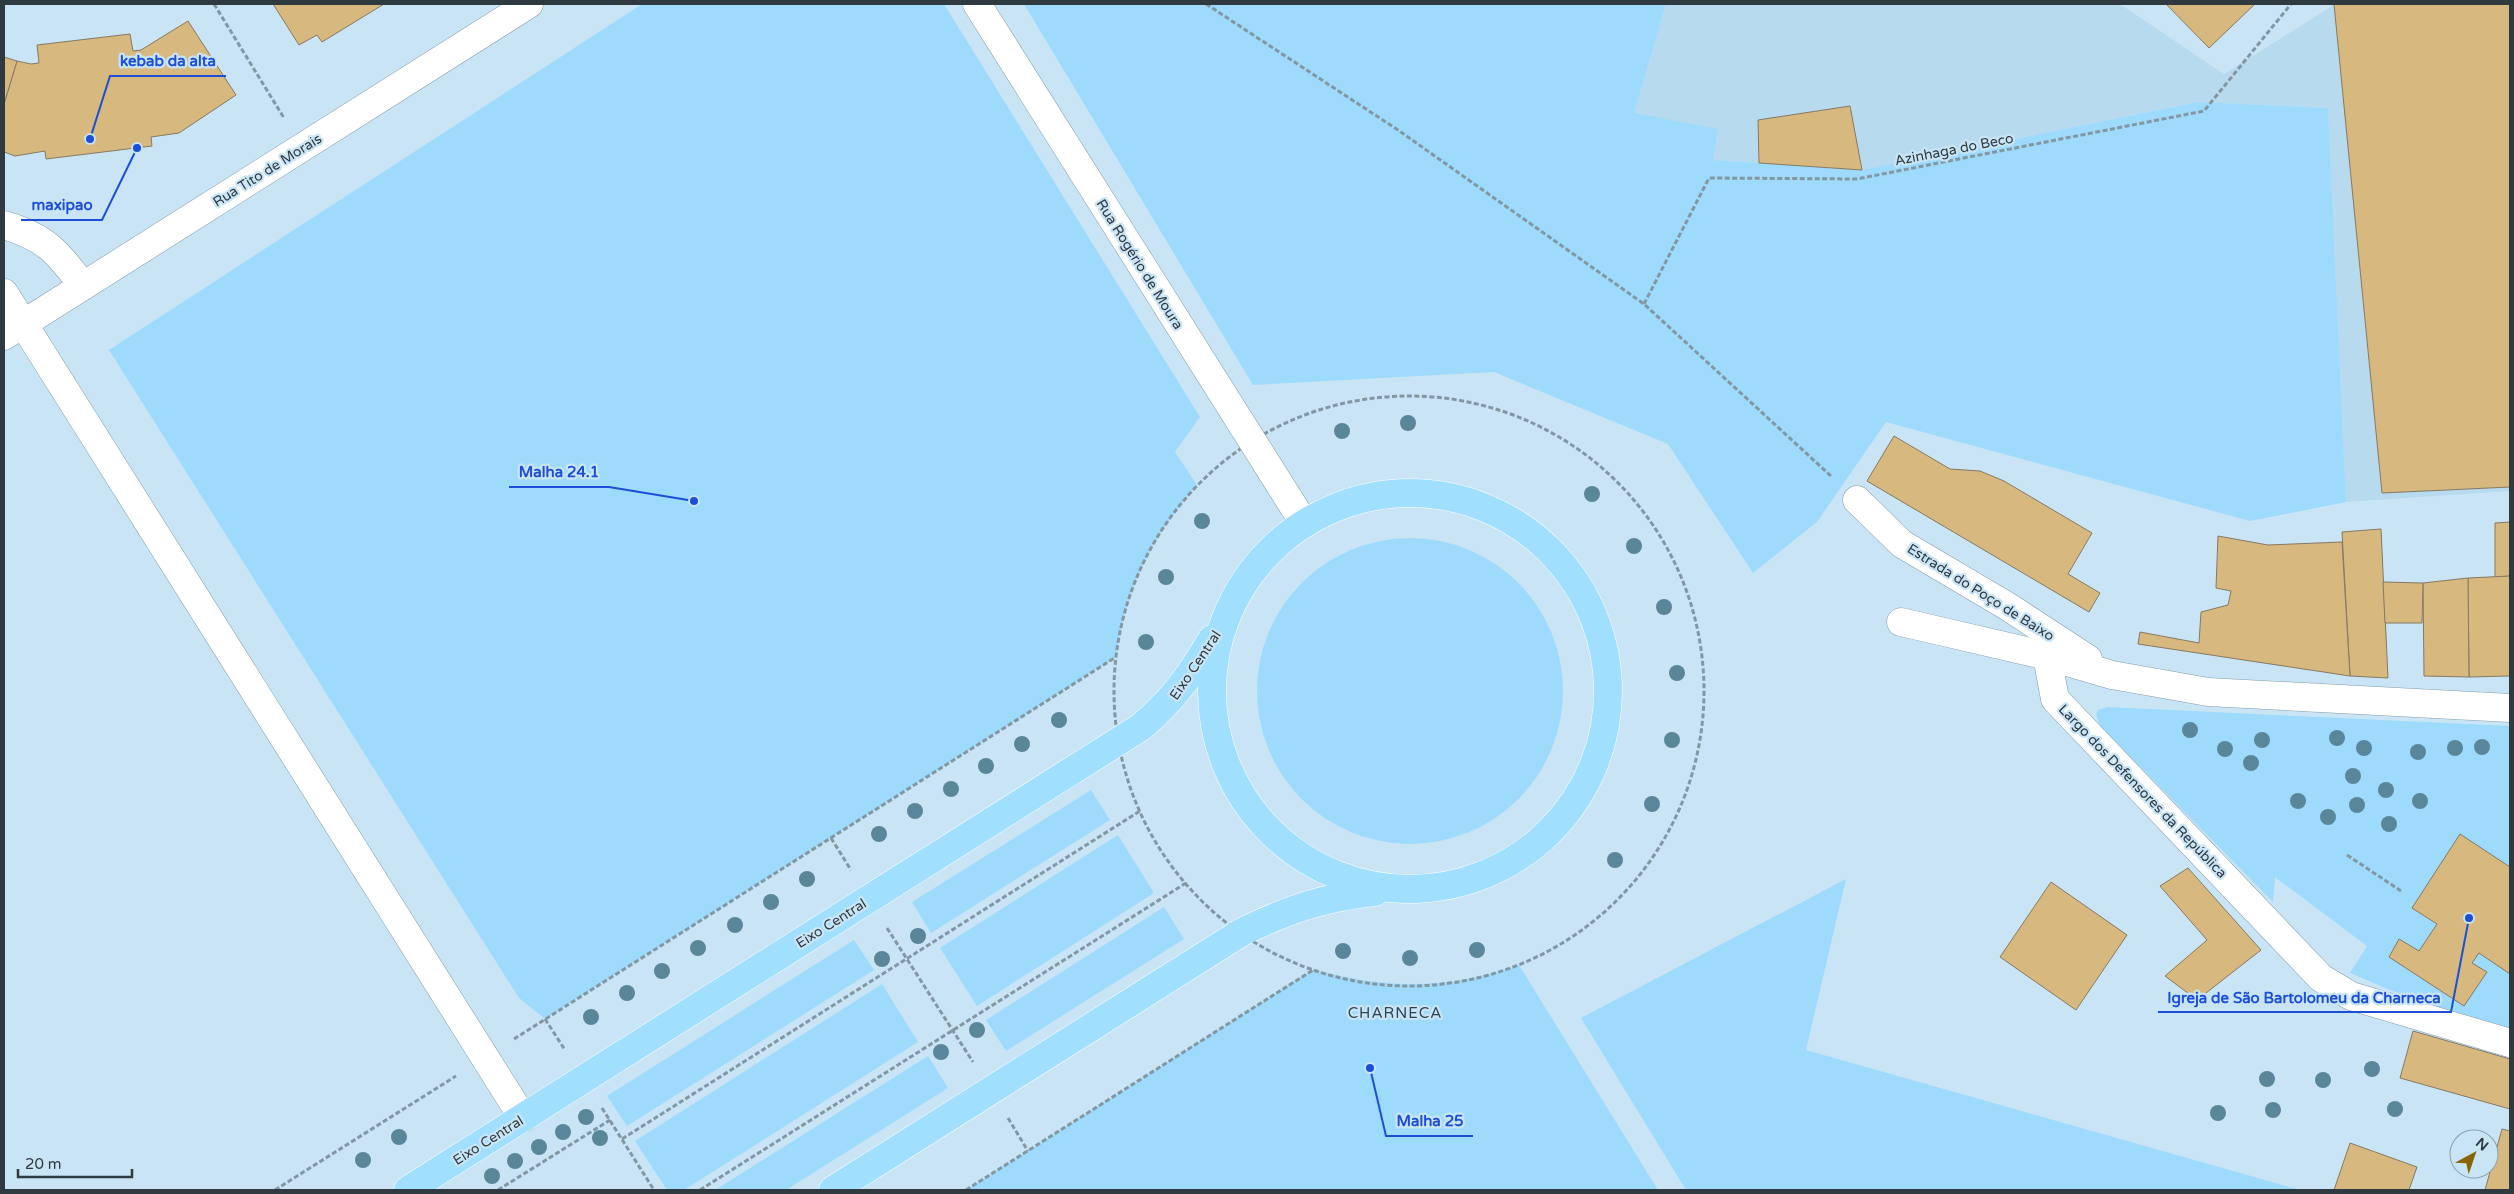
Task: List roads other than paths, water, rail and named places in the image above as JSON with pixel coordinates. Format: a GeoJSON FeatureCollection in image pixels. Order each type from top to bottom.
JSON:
{"type":"FeatureCollection","features":[{"type":"Feature","properties":{"kind":"main road"},"geometry":{"type":"LineString","coordinates":[[833,1190],[1242,932],[1276,915],[1312,902],[1352,894],[1398,889],[1436,888],[1482,877],[1507,865],[1531,849],[1571,809],[1586,785],[1597,759],[1605,732],[1608,704],[1608,675],[1604,647],[1587,603],[1568,571],[1527,531],[1503,516],[1477,504],[1450,496],[1422,493],[1393,493],[1365,497],[1338,506],[1304,523],[1267,552],[1249,573],[1222,623],[1211,679],[1212,707],[1222,753],[1236,788],[1271,833],[1309,861],[1343,878],[1370,886],[1398,889]]}},
{"type":"Feature","properties":{"kind":"main road","name":"Eixo Central"},"geometry":{"type":"LineString","coordinates":[[408,1190],[1141,727],[1165,707],[1188,679],[1222,623]]}},
{"type":"Feature","properties":{"kind":"street","name":"Rua Tito de Morais"},"geometry":{"type":"LineString","coordinates":[[13,330],[529,4]]}},
{"type":"Feature","properties":{"kind":"street","name":"Rua Rogério de Moura"},"geometry":{"type":"LineString","coordinates":[[977,4],[1304,523]]}},
{"type":"Feature","properties":{"kind":"street"},"geometry":{"type":"LineString","coordinates":[[4,224],[24,230],[47,244],[62,257],[83,286]]}},
{"type":"Feature","properties":{"kind":"street"},"geometry":{"type":"LineString","coordinates":[[4,293],[13,330],[523,1118]]}},
{"type":"Feature","properties":{"kind":"street","name":"Estrada do Poço de Baixo"},"geometry":{"type":"LineString","coordinates":[[1857,500],[1902,544],[2008,606],[2112,675]]}},
{"type":"Feature","properties":{"kind":"street"},"geometry":{"type":"LineString","coordinates":[[1901,622],[2047,656],[2112,675],[2208,692],[2510,708]]}},
{"type":"Feature","properties":{"kind":"street","name":"Largo dos Defensores da República"},"geometry":{"type":"LineString","coordinates":[[2047,656],[2055,699],[2321,978],[2351,996],[2510,1043]]}},
{"type":"Feature","properties":{"kind":"place","name":"kebab da alta"},"geometry":{"type":"Point","coordinates":[90,139]}},
{"type":"Feature","properties":{"kind":"place","name":"maxipao"},"geometry":{"type":"Point","coordinates":[137,148]}},
{"type":"Feature","properties":{"kind":"place","name":"Malha 24.1"},"geometry":{"type":"Point","coordinates":[694,501]}},
{"type":"Feature","properties":{"kind":"place","name":"Igreja de São Bartolomeu da Charneca"},"geometry":{"type":"Point","coordinates":[2469,918]}},
{"type":"Feature","properties":{"kind":"place","name":"Malha 25"},"geometry":{"type":"Point","coordinates":[1370,1068]}},
{"type":"Feature","properties":{"kind":"district","name":"CHARNECA"},"geometry":{"type":"Point","coordinates":[1395,1013]}}]}
